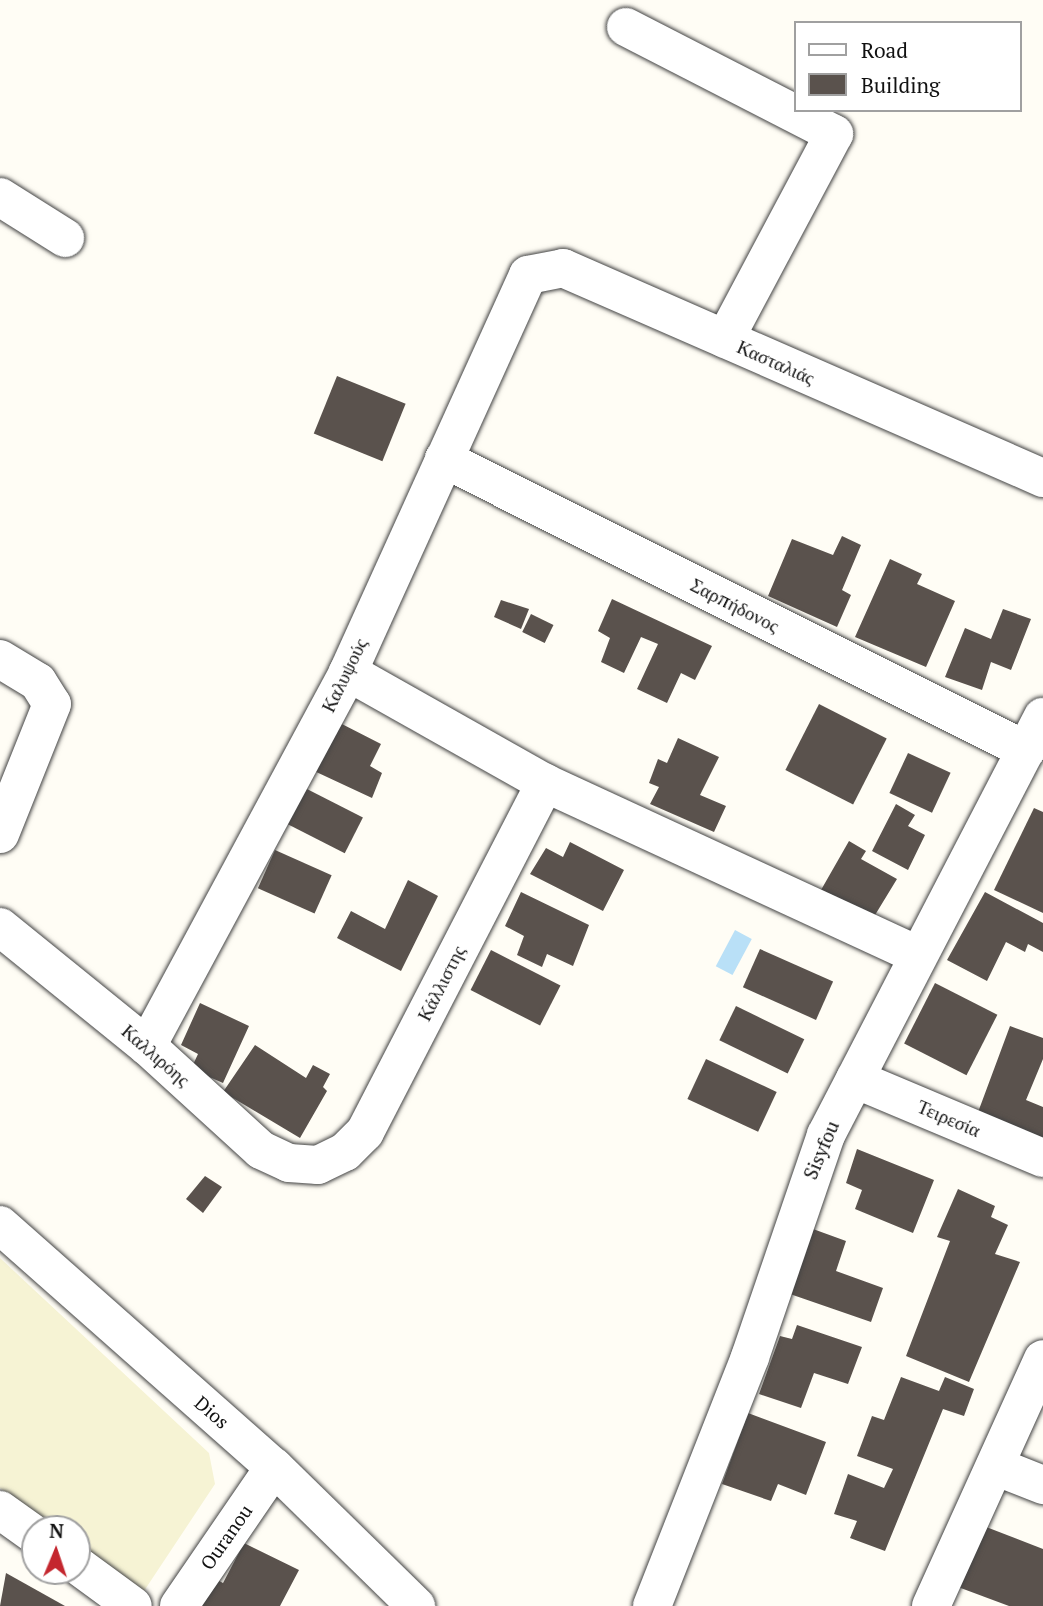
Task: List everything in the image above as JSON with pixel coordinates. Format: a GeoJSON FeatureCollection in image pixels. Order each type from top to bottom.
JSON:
{"type":"FeatureCollection","features":[{"type":"Feature","properties":{"kind":"street"},"geometry":{"type":"LineString","coordinates":[[626,26],[834,134],[725,339]]}},
{"type":"Feature","properties":{"kind":"street"},"geometry":{"type":"LineString","coordinates":[[0,197],[65,238]]}},
{"type":"Feature","properties":{"kind":"street","name":"Κασταλιάς"},"geometry":{"type":"LineString","coordinates":[[516,292],[528,275],[563,268],[1043,478]]}},
{"type":"Feature","properties":{"kind":"street","name":"Καλυψούς"},"geometry":{"type":"LineString","coordinates":[[147,1045],[348,672],[516,292]]}},
{"type":"Feature","properties":{"kind":"street","name":"Σαρπήδονος"},"geometry":{"type":"LineString","coordinates":[[444,459],[1035,734]]}},
{"type":"Feature","properties":{"kind":"street"},"geometry":{"type":"LineString","coordinates":[[0,659],[38,682],[52,704],[0,834]]}},
{"type":"Feature","properties":{"kind":"street"},"geometry":{"type":"LineString","coordinates":[[348,672],[545,783],[918,955]]}},
{"type":"Feature","properties":{"kind":"street","name":"Sisyfou"},"geometry":{"type":"LineString","coordinates":[[652,1606],[750,1357],[801,1198],[855,1079],[1035,734]]}},
{"type":"Feature","properties":{"kind":"street","name":"Κάλλιστης"},"geometry":{"type":"LineString","coordinates":[[318,1165],[345,1152],[365,1132],[545,783]]}},
{"type":"Feature","properties":{"kind":"street","name":"Καλλιρόης"},"geometry":{"type":"LineString","coordinates":[[0,927],[147,1045],[261,1150],[289,1163],[318,1165]]}},
{"type":"Feature","properties":{"kind":"street","name":"Τειρεσία"},"geometry":{"type":"LineString","coordinates":[[855,1079],[1043,1158]]}},
{"type":"Feature","properties":{"kind":"street","name":"Dios"},"geometry":{"type":"LineString","coordinates":[[0,1225],[274,1467],[416,1606]]}},
{"type":"Feature","properties":{"kind":"street"},"geometry":{"type":"LineString","coordinates":[[931,1606],[1043,1359]]}},
{"type":"Feature","properties":{"kind":"street"},"geometry":{"type":"LineString","coordinates":[[995,1466],[1043,1485]]}},
{"type":"Feature","properties":{"kind":"street","name":"Ouranou"},"geometry":{"type":"LineString","coordinates":[[179,1606],[274,1467]]}},
{"type":"Feature","properties":{"kind":"street"},"geometry":{"type":"LineString","coordinates":[[0,1510],[21,1525]]}},
{"type":"Feature","properties":{"kind":"street"},"geometry":{"type":"LineString","coordinates":[[91,1575],[133,1606]]}},
{"type":"Feature","properties":{"kind":"shaded area"},"geometry":{"type":"Polygon","coordinates":[[[0,1258],[209,1453],[215,1484],[144,1591],[91,1553],[91,1515],[38,1515],[0,1488],[0,1258]]]}},
{"type":"Feature","properties":{"kind":"water"},"geometry":{"type":"Polygon","coordinates":[[[735,930],[752,939],[733,975],[716,966],[735,930]]]}},
{"type":"Feature","properties":{"kind":"building"},"geometry":{"type":"Polygon","coordinates":[[[337,376],[406,404],[382,461],[314,433],[337,376]]]}},
{"type":"Feature","properties":{"kind":"building"},"geometry":{"type":"Polygon","coordinates":[[[842,536],[861,545],[842,590],[851,595],[837,627],[768,596],[792,539],[833,555],[842,536]]]}},
{"type":"Feature","properties":{"kind":"building"},"geometry":{"type":"Polygon","coordinates":[[[890,559],[922,574],[917,584],[955,601],[926,667],[855,637],[890,559]]]}},
{"type":"Feature","properties":{"kind":"building"},"geometry":{"type":"Polygon","coordinates":[[[612,599],[712,646],[695,680],[681,673],[667,703],[637,689],[658,644],[641,637],[624,673],[601,662],[610,638],[598,631],[612,599]]]}},
{"type":"Feature","properties":{"kind":"building"},"geometry":{"type":"Polygon","coordinates":[[[501,600],[529,609],[521,629],[494,617],[501,600]]]}},
{"type":"Feature","properties":{"kind":"building"},"geometry":{"type":"Polygon","coordinates":[[[1003,609],[1031,619],[1011,670],[991,662],[982,690],[945,677],[965,628],[991,639],[1003,609]]]}},
{"type":"Feature","properties":{"kind":"building"},"geometry":{"type":"Polygon","coordinates":[[[531,614],[553,625],[545,643],[522,632],[531,614]]]}},
{"type":"Feature","properties":{"kind":"building"},"geometry":{"type":"Polygon","coordinates":[[[819,704],[887,739],[853,804],[785,770],[819,704]]]}},
{"type":"Feature","properties":{"kind":"building"},"geometry":{"type":"Polygon","coordinates":[[[336,721],[381,744],[370,766],[382,773],[372,798],[312,770],[336,721]]]}},
{"type":"Feature","properties":{"kind":"building"},"geometry":{"type":"Polygon","coordinates":[[[678,738],[719,757],[700,795],[726,806],[714,832],[650,804],[659,787],[649,783],[658,759],[667,763],[678,738]]]}},
{"type":"Feature","properties":{"kind":"building"},"geometry":{"type":"Polygon","coordinates":[[[908,753],[951,773],[932,813],[889,793],[908,753]]]}},
{"type":"Feature","properties":{"kind":"building"},"geometry":{"type":"Polygon","coordinates":[[[305,788],[363,818],[345,853],[287,824],[305,788]]]}},
{"type":"Feature","properties":{"kind":"building"},"geometry":{"type":"Polygon","coordinates":[[[896,804],[915,815],[908,826],[925,835],[908,870],[872,851],[896,804]]]}},
{"type":"Feature","properties":{"kind":"building"},"geometry":{"type":"Polygon","coordinates":[[[1034,808],[1043,812],[1043,913],[994,890],[1034,808]]]}},
{"type":"Feature","properties":{"kind":"building"},"geometry":{"type":"Polygon","coordinates":[[[849,841],[866,851],[861,859],[897,879],[872,920],[821,890],[849,841]]]}},
{"type":"Feature","properties":{"kind":"building"},"geometry":{"type":"Polygon","coordinates":[[[570,842],[624,870],[603,911],[530,874],[546,848],[563,857],[570,842]]]}},
{"type":"Feature","properties":{"kind":"building"},"geometry":{"type":"Polygon","coordinates":[[[275,850],[332,875],[315,914],[258,888],[275,850]]]}},
{"type":"Feature","properties":{"kind":"building"},"geometry":{"type":"Polygon","coordinates":[[[408,880],[438,896],[401,971],[337,938],[351,911],[385,929],[408,880]]]}},
{"type":"Feature","properties":{"kind":"building"},"geometry":{"type":"Polygon","coordinates":[[[521,892],[589,925],[573,966],[547,954],[542,967],[517,955],[524,936],[505,926],[521,892]]]}},
{"type":"Feature","properties":{"kind":"building"},"geometry":{"type":"Polygon","coordinates":[[[985,892],[1043,923],[1043,952],[1028,944],[1025,952],[1006,942],[987,981],[947,960],[985,892]]]}},
{"type":"Feature","properties":{"kind":"building"},"geometry":{"type":"Polygon","coordinates":[[[760,949],[833,982],[816,1020],[743,987],[760,949]]]}},
{"type":"Feature","properties":{"kind":"building"},"geometry":{"type":"Polygon","coordinates":[[[491,950],[560,985],[540,1026],[471,990],[491,950]]]}},
{"type":"Feature","properties":{"kind":"building"},"geometry":{"type":"Polygon","coordinates":[[[935,983],[997,1015],[966,1075],[904,1044],[935,983]]]}},
{"type":"Feature","properties":{"kind":"building"},"geometry":{"type":"Polygon","coordinates":[[[200,1003],[249,1026],[223,1083],[191,1069],[198,1054],[181,1045],[200,1003]]]}},
{"type":"Feature","properties":{"kind":"building"},"geometry":{"type":"Polygon","coordinates":[[[736,1006],[804,1039],[788,1073],[719,1040],[736,1006]]]}},
{"type":"Feature","properties":{"kind":"building"},"geometry":{"type":"Polygon","coordinates":[[[1010,1026],[1043,1038],[1043,1059],[1026,1100],[1043,1107],[1043,1146],[974,1123],[1010,1026]]]}},
{"type":"Feature","properties":{"kind":"building"},"geometry":{"type":"Polygon","coordinates":[[[255,1045],[306,1078],[313,1065],[330,1074],[323,1087],[327,1091],[300,1138],[223,1092],[255,1045]]]}},
{"type":"Feature","properties":{"kind":"building"},"geometry":{"type":"Polygon","coordinates":[[[706,1059],[777,1092],[758,1132],[687,1099],[706,1059]]]}},
{"type":"Feature","properties":{"kind":"building"},"geometry":{"type":"Polygon","coordinates":[[[857,1149],[934,1180],[913,1233],[855,1209],[862,1190],[846,1183],[857,1149]]]}},
{"type":"Feature","properties":{"kind":"building"},"geometry":{"type":"Polygon","coordinates":[[[205,1176],[222,1187],[203,1213],[186,1199],[205,1176]]]}},
{"type":"Feature","properties":{"kind":"building"},"geometry":{"type":"Polygon","coordinates":[[[958,1189],[995,1206],[991,1217],[1008,1225],[995,1254],[1020,1262],[969,1382],[906,1356],[950,1241],[937,1237],[958,1189]]]}},
{"type":"Feature","properties":{"kind":"building"},"geometry":{"type":"Polygon","coordinates":[[[813,1229],[846,1241],[836,1271],[883,1288],[871,1322],[790,1294],[813,1229]]]}},
{"type":"Feature","properties":{"kind":"building"},"geometry":{"type":"Polygon","coordinates":[[[797,1325],[862,1347],[848,1384],[814,1373],[801,1408],[759,1394],[780,1336],[792,1339],[797,1325]]]}},
{"type":"Feature","properties":{"kind":"building"},"geometry":{"type":"Polygon","coordinates":[[[901,1377],[939,1391],[945,1377],[974,1389],[964,1416],[943,1409],[885,1551],[850,1538],[857,1521],[834,1514],[848,1474],[884,1488],[893,1469],[857,1456],[872,1416],[884,1420],[901,1377]]]}},
{"type":"Feature","properties":{"kind":"building"},"geometry":{"type":"Polygon","coordinates":[[[748,1413],[826,1442],[806,1495],[778,1484],[771,1501],[722,1484],[748,1413]]]}},
{"type":"Feature","properties":{"kind":"building"},"geometry":{"type":"Polygon","coordinates":[[[981,1525],[1043,1549],[1043,1606],[1009,1606],[958,1587],[981,1525]]]}},
{"type":"Feature","properties":{"kind":"building"},"geometry":{"type":"Polygon","coordinates":[[[244,1543],[299,1570],[280,1606],[190,1606],[206,1574],[223,1583],[244,1543]]]}},
{"type":"Feature","properties":{"kind":"building"},"geometry":{"type":"Polygon","coordinates":[[[6,1573],[21,1581],[21,1585],[27,1585],[65,1606],[0,1606],[6,1573]]]}}]}
